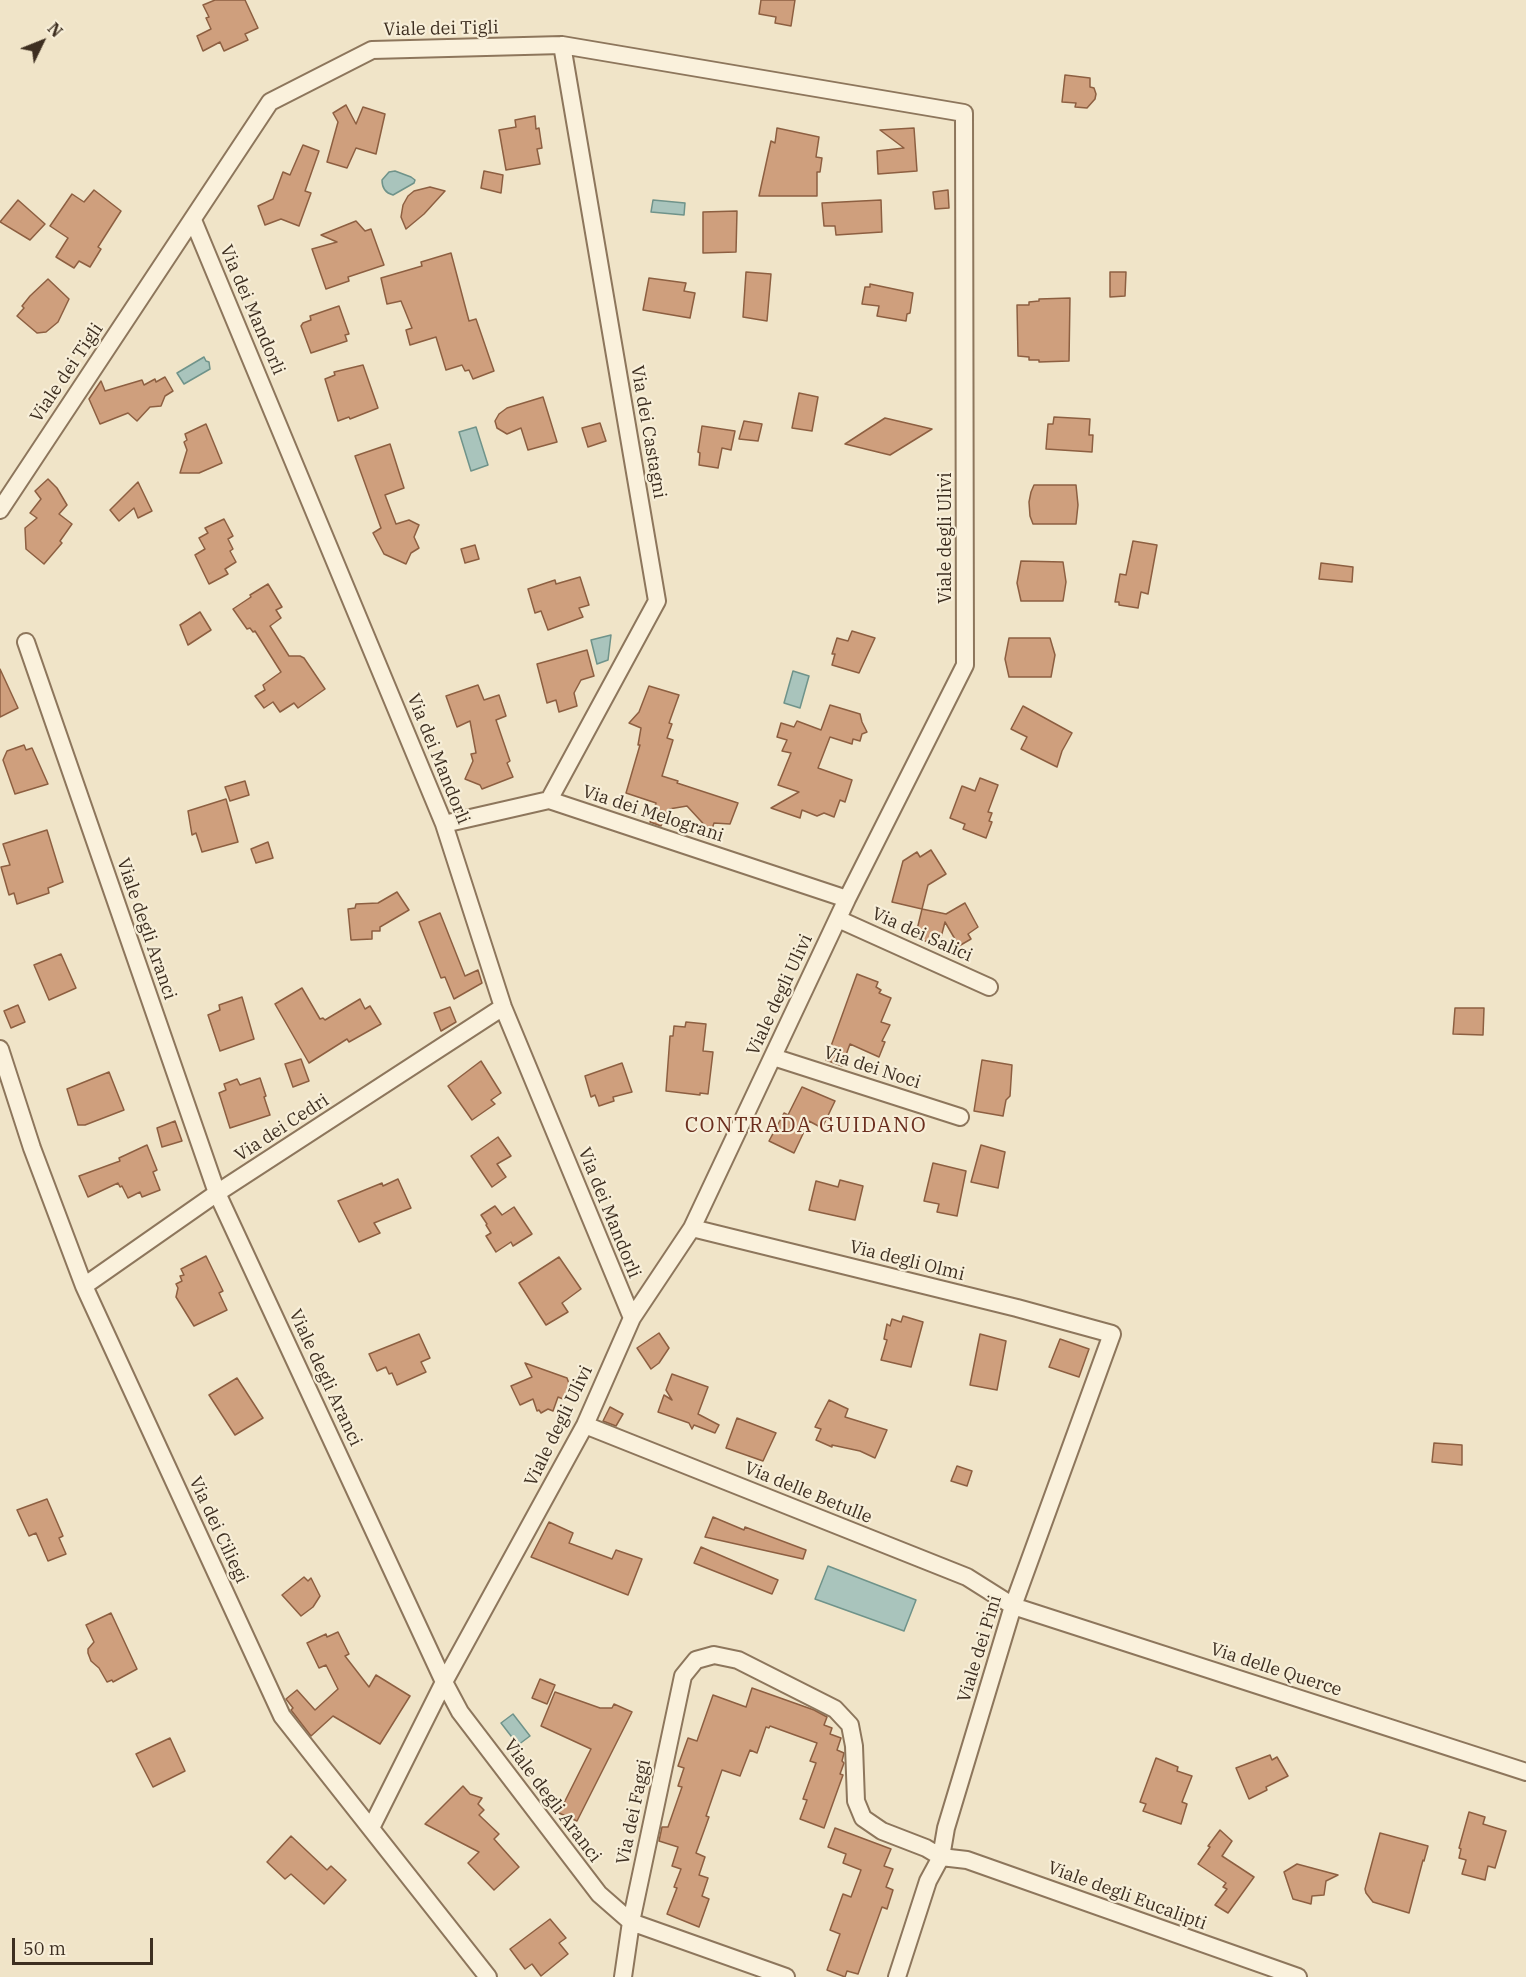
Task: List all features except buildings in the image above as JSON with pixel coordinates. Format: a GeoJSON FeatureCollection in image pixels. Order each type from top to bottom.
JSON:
{"type":"FeatureCollection","features":[{"type":"Feature","properties":{"kind":"street","name":"Viale dei Tigli"},"geometry":{"type":"LineString","coordinates":[[0,510],[270,102],[372,50],[562,45],[964,112]]}},
{"type":"Feature","properties":{"kind":"street","name":"Via dei Castagni"},"geometry":{"type":"LineString","coordinates":[[549,801],[657,601],[562,45]]}},
{"type":"Feature","properties":{"kind":"street","name":"Viale degli Ulivi"},"geometry":{"type":"LineString","coordinates":[[371,1828],[444,1682],[585,1425],[632,1318],[692,1228],[838,919],[965,665],[964,112]]}},
{"type":"Feature","properties":{"kind":"street","name":"Via dei Mandorli"},"geometry":{"type":"LineString","coordinates":[[193,220],[444,824],[503,1008],[632,1318]]}},
{"type":"Feature","properties":{"kind":"street","name":"Viale degli Aranci"},"geometry":{"type":"LineString","coordinates":[[27,642],[217,1193],[460,1712],[598,1894],[631,1922],[786,1977]]}},
{"type":"Feature","properties":{"kind":"street"},"geometry":{"type":"LineString","coordinates":[[444,824],[549,801]]}},
{"type":"Feature","properties":{"kind":"street","name":"Via dei Melograni"},"geometry":{"type":"LineString","coordinates":[[549,801],[848,899]]}},
{"type":"Feature","properties":{"kind":"street","name":"Via dei Salici"},"geometry":{"type":"LineString","coordinates":[[838,919],[989,987]]}},
{"type":"Feature","properties":{"kind":"street","name":"Via dei Cedri"},"geometry":{"type":"LineString","coordinates":[[84,1286],[217,1193],[503,1008]]}},
{"type":"Feature","properties":{"kind":"street","name":"Via dei Ciliegi"},"geometry":{"type":"LineString","coordinates":[[0,1049],[32,1148],[84,1286],[282,1716],[488,1977]]}},
{"type":"Feature","properties":{"kind":"street","name":"Via dei Noci"},"geometry":{"type":"LineString","coordinates":[[773,1057],[960,1117]]}},
{"type":"Feature","properties":{"kind":"street","name":"Via degli Olmi"},"geometry":{"type":"LineString","coordinates":[[692,1228],[1017,1308],[1112,1334]]}},
{"type":"Feature","properties":{"kind":"street","name":"Viale dei Pini"},"geometry":{"type":"LineString","coordinates":[[897,1977],[928,1881],[941,1857],[946,1828],[1013,1606],[1112,1334]]}},
{"type":"Feature","properties":{"kind":"street","name":"Via delle Betulle"},"geometry":{"type":"LineString","coordinates":[[585,1425],[967,1577],[1013,1606]]}},
{"type":"Feature","properties":{"kind":"street","name":"Via delle Querce"},"geometry":{"type":"LineString","coordinates":[[1013,1606],[1526,1772]]}},
{"type":"Feature","properties":{"kind":"street","name":"Viale degli Eucalipti"},"geometry":{"type":"LineString","coordinates":[[696,1660],[714,1655],[738,1660],[834,1708],[850,1725],[854,1746],[856,1801],[863,1818],[882,1831],[926,1848],[941,1857],[968,1860],[1298,1977]]}},
{"type":"Feature","properties":{"kind":"street","name":"Via dei Faggi"},"geometry":{"type":"LineString","coordinates":[[623,1977],[631,1922],[683,1676],[696,1660]]}},
{"type":"Feature","properties":{"kind":"water"},"geometry":{"type":"Polygon","coordinates":[[[395,171],[415,180],[414,183],[393,195],[384,189],[382,180],[389,172],[395,171]]]}},
{"type":"Feature","properties":{"kind":"water"},"geometry":{"type":"Polygon","coordinates":[[[653,200],[685,203],[684,215],[651,212],[653,200]]]}},
{"type":"Feature","properties":{"kind":"water"},"geometry":{"type":"Polygon","coordinates":[[[204,357],[209,362],[210,369],[184,384],[177,373],[204,357]]]}},
{"type":"Feature","properties":{"kind":"water"},"geometry":{"type":"Polygon","coordinates":[[[476,427],[488,465],[471,471],[459,432],[476,427]]]}},
{"type":"Feature","properties":{"kind":"water"},"geometry":{"type":"Polygon","coordinates":[[[611,635],[608,660],[597,664],[591,640],[611,635]]]}},
{"type":"Feature","properties":{"kind":"water"},"geometry":{"type":"Polygon","coordinates":[[[793,671],[809,676],[800,708],[784,703],[793,671]]]}},
{"type":"Feature","properties":{"kind":"water"},"geometry":{"type":"Polygon","coordinates":[[[828,1566],[916,1600],[904,1631],[815,1599],[828,1566]]]}},
{"type":"Feature","properties":{"kind":"water"},"geometry":{"type":"Polygon","coordinates":[[[513,1714],[530,1736],[518,1745],[501,1723],[513,1714]]]}},
{"type":"Feature","properties":{"kind":"district","name":"CONTRADA GUIDANO"},"geometry":{"type":"Point","coordinates":[806,1126]}}]}
